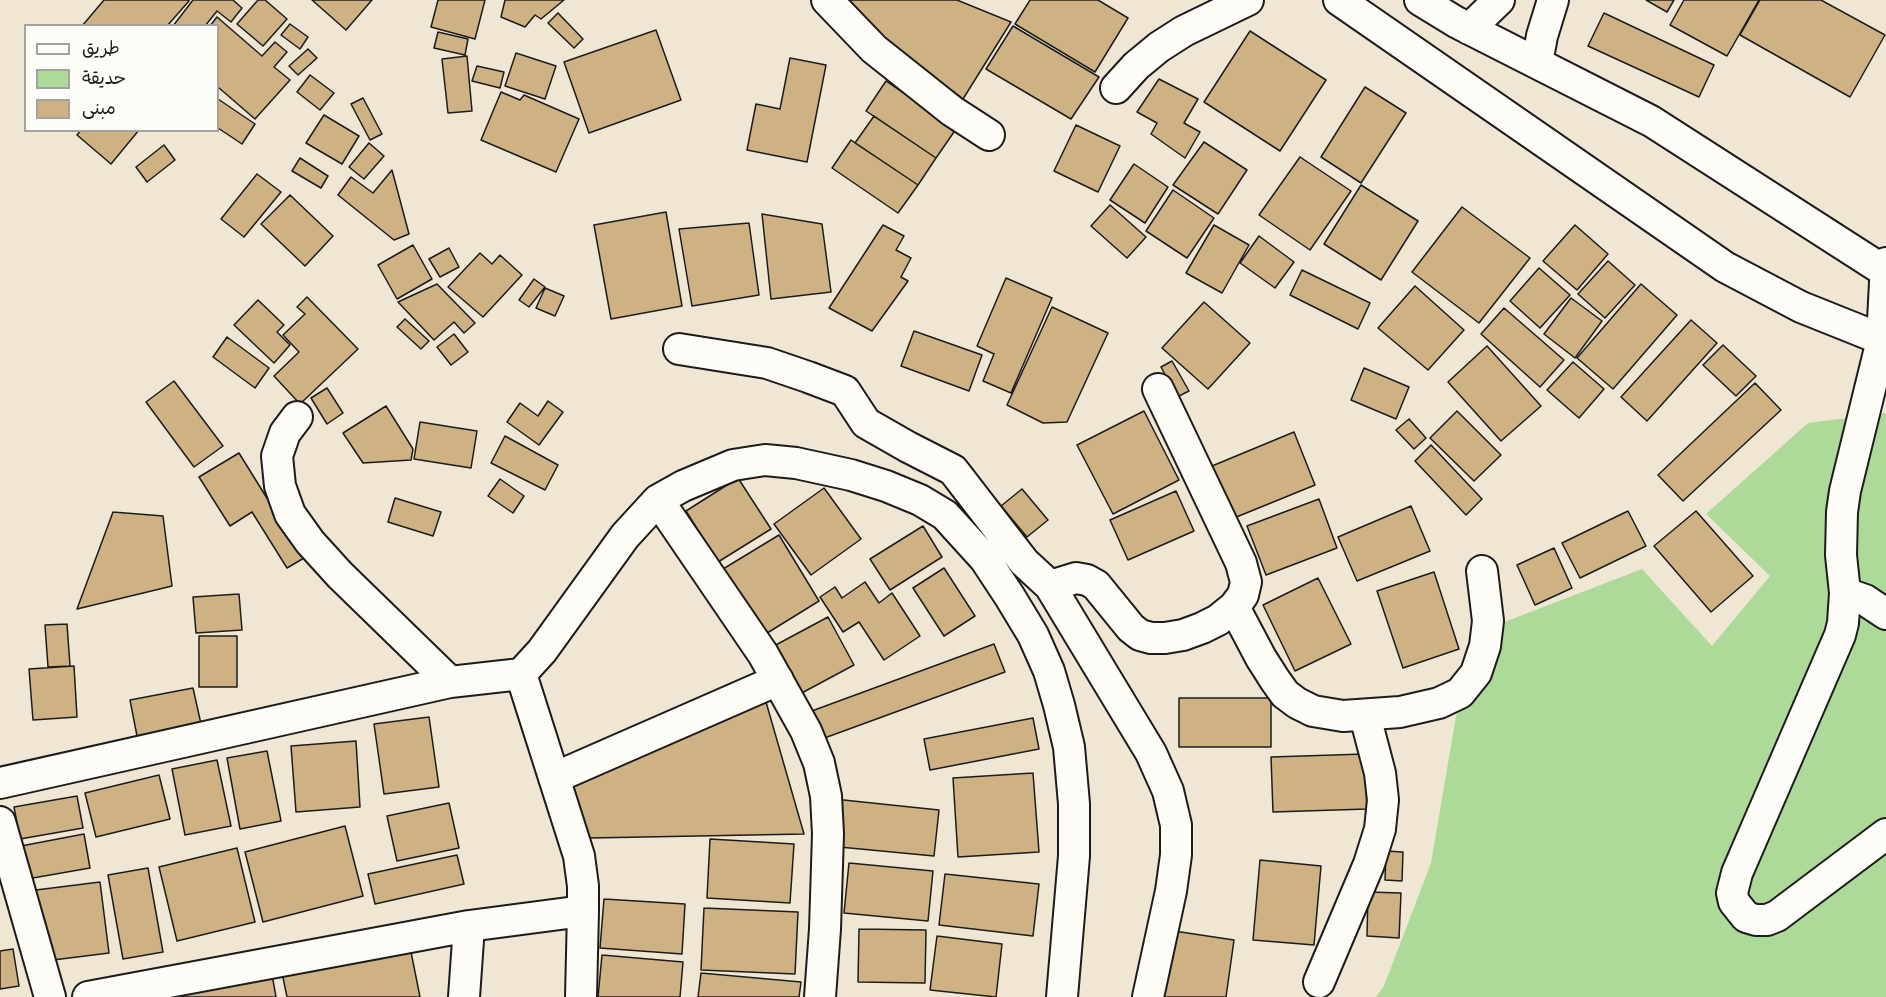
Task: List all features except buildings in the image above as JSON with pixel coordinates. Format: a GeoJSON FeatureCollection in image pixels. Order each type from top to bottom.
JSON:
{"type":"FeatureCollection","features":[{"type":"Feature","properties":{"kind":"street"},"geometry":{"type":"LineString","coordinates":[[827,0],[874,49],[952,111],[989,135]]}},
{"type":"Feature","properties":{"kind":"street"},"geometry":{"type":"LineString","coordinates":[[1116,88],[1136,66],[1159,47],[1184,31],[1248,0]]}},
{"type":"Feature","properties":{"kind":"street"},"geometry":{"type":"LineString","coordinates":[[1339,0],[1725,267],[1801,307],[1884,340]]}},
{"type":"Feature","properties":{"kind":"street"},"geometry":{"type":"LineString","coordinates":[[1420,0],[1469,29],[1651,121],[1886,272]]}},
{"type":"Feature","properties":{"kind":"street"},"geometry":{"type":"LineString","coordinates":[[1469,29],[1499,0]]}},
{"type":"Feature","properties":{"kind":"street"},"geometry":{"type":"LineString","coordinates":[[1537,63],[1542,36],[1553,0]]}},
{"type":"Feature","properties":{"kind":"street"},"geometry":{"type":"LineString","coordinates":[[1886,263],[1884,340],[1845,491],[1842,512],[1841,555],[1845,611],[1840,635],[1737,873],[1732,893],[1734,902],[1746,917],[1767,920],[1777,916],[1886,834]]}},
{"type":"Feature","properties":{"kind":"street"},"geometry":{"type":"LineString","coordinates":[[679,349],[767,363],[845,392],[866,423],[952,470],[1024,562],[1050,586],[1151,753],[1168,791],[1176,825],[1176,855],[1171,891],[1148,997]]}},
{"type":"Feature","properties":{"kind":"street"},"geometry":{"type":"LineString","coordinates":[[1050,586],[1076,578],[1087,580],[1096,585],[1131,628],[1140,635],[1165,639],[1183,635],[1218,620],[1234,607],[1243,594],[1246,582],[1241,563],[1158,389]]}},
{"type":"Feature","properties":{"kind":"street"},"geometry":{"type":"LineString","coordinates":[[297,417],[285,433],[278,456],[280,486],[290,514],[310,542],[340,575],[450,682]]}},
{"type":"Feature","properties":{"kind":"street"},"geometry":{"type":"LineString","coordinates":[[0,783],[450,682],[521,674],[542,651],[624,536],[658,500],[683,486],[734,465],[765,460],[796,463],[851,475],[886,486],[928,504],[945,515],[985,559],[1010,597],[1036,644],[1048,671],[1069,747],[1074,804],[1074,856],[1062,997]]}},
{"type":"Feature","properties":{"kind":"street"},"geometry":{"type":"LineString","coordinates":[[658,500],[756,644],[806,730],[819,763],[826,795],[828,861],[820,997]]}},
{"type":"Feature","properties":{"kind":"street"},"geometry":{"type":"LineString","coordinates":[[1234,607],[1261,658],[1285,694],[1297,703],[1312,711],[1343,716],[1400,712],[1439,703],[1460,693],[1476,673],[1485,646],[1488,621],[1482,571]]}},
{"type":"Feature","properties":{"kind":"street"},"geometry":{"type":"LineString","coordinates":[[1845,594],[1865,600],[1886,614]]}},
{"type":"Feature","properties":{"kind":"street"},"geometry":{"type":"LineString","coordinates":[[521,674],[579,856],[584,911],[581,997]]}},
{"type":"Feature","properties":{"kind":"street"},"geometry":{"type":"LineString","coordinates":[[554,778],[778,680]]}},
{"type":"Feature","properties":{"kind":"street"},"geometry":{"type":"LineString","coordinates":[[1319,982],[1369,864],[1380,829],[1383,800],[1380,773],[1365,716]]}},
{"type":"Feature","properties":{"kind":"street"},"geometry":{"type":"LineString","coordinates":[[0,822],[50,997]]}},
{"type":"Feature","properties":{"kind":"street"},"geometry":{"type":"LineString","coordinates":[[88,997],[469,926],[584,911]]}},
{"type":"Feature","properties":{"kind":"street"},"geometry":{"type":"LineString","coordinates":[[465,997],[469,926]]}},
{"type":"Feature","properties":{"kind":"green space"},"geometry":{"type":"Polygon","coordinates":[[[1886,413],[1886,997],[1376,997],[1384,986],[1431,863],[1466,658],[1494,626],[1642,569],[1712,646],[1770,576],[1706,514],[1808,423],[1886,413]]]}}]}
